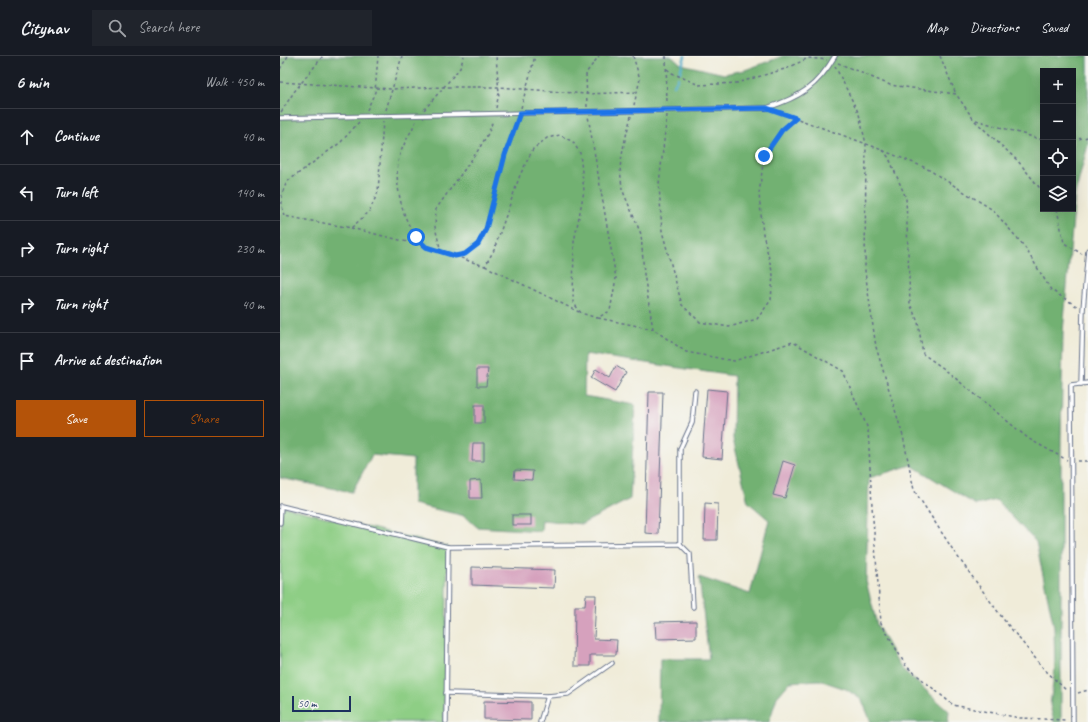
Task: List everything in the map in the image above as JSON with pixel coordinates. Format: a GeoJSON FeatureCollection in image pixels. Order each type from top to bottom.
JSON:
{"type":"FeatureCollection","features":[{"type":"Feature","properties":{"kind":"lane"},"geometry":{"type":"LineString","coordinates":[[280,118],[767,108],[802,94],[816,83],[835,56]]}},
{"type":"Feature","properties":{"kind":"lane"},"geometry":{"type":"LineString","coordinates":[[1081,384],[1083,310],[1088,250]]}},
{"type":"Feature","properties":{"kind":"lane"},"geometry":{"type":"LineString","coordinates":[[1073,721],[1071,385],[1088,383]]}},
{"type":"Feature","properties":{"kind":"lane"},"geometry":{"type":"LineString","coordinates":[[693,607],[690,554],[680,544],[680,449],[692,424],[695,391]]}},
{"type":"Feature","properties":{"kind":"lane"},"geometry":{"type":"LineString","coordinates":[[280,523],[281,506],[448,547],[680,544]]}},
{"type":"Feature","properties":{"kind":"lane"},"geometry":{"type":"LineString","coordinates":[[446,722],[448,547]]}},
{"type":"Feature","properties":{"kind":"lane"},"geometry":{"type":"LineString","coordinates":[[446,693],[548,696],[568,694],[612,663]]}},
{"type":"Feature","properties":{"kind":"lane"},"geometry":{"type":"LineString","coordinates":[[540,722],[548,696]]}},
{"type":"Feature","properties":{"kind":"path"},"geometry":{"type":"LineString","coordinates":[[280,69],[288,56]]}},
{"type":"Feature","properties":{"kind":"path"},"geometry":{"type":"LineString","coordinates":[[280,114],[300,85],[323,56]]}},
{"type":"Feature","properties":{"kind":"path"},"geometry":{"type":"LineString","coordinates":[[284,216],[281,204],[282,190],[288,181],[341,142],[364,116],[375,92],[378,56]]}},
{"type":"Feature","properties":{"kind":"path"},"geometry":{"type":"LineString","coordinates":[[351,228],[369,212],[378,192],[380,139],[384,116],[402,56]]}},
{"type":"Feature","properties":{"kind":"path"},"geometry":{"type":"LineString","coordinates":[[426,247],[416,237],[404,211],[398,190],[398,163],[406,140],[420,115],[460,68],[464,56]]}},
{"type":"Feature","properties":{"kind":"path"},"geometry":{"type":"LineString","coordinates":[[441,252],[435,227],[436,209],[477,152],[489,132],[495,113],[499,88],[496,56]]}},
{"type":"Feature","properties":{"kind":"path"},"geometry":{"type":"LineString","coordinates":[[455,256],[465,254],[478,244],[486,229],[505,155],[520,113],[535,56]]}},
{"type":"Feature","properties":{"kind":"path"},"geometry":{"type":"LineString","coordinates":[[597,318],[610,311],[616,278],[586,94],[586,74],[599,56]]}},
{"type":"Feature","properties":{"kind":"path"},"geometry":{"type":"LineString","coordinates":[[633,56],[640,79],[620,167],[622,189],[641,234],[653,329]]}},
{"type":"Feature","properties":{"kind":"path"},"geometry":{"type":"LineString","coordinates":[[666,56],[667,110],[659,184],[662,231],[682,305],[700,322],[729,328],[757,319],[771,300],[773,275],[763,234],[760,194],[764,156],[782,130],[796,118]]}},
{"type":"Feature","properties":{"kind":"path"},"geometry":{"type":"LineString","coordinates":[[940,56],[956,94],[974,120],[1018,162],[1040,188]]}},
{"type":"Feature","properties":{"kind":"path"},"geometry":{"type":"LineString","coordinates":[[666,68],[672,73],[699,85],[737,83],[788,68],[808,58],[832,61],[890,86],[956,94]]}},
{"type":"Feature","properties":{"kind":"path"},"geometry":{"type":"LineString","coordinates":[[832,61],[859,114],[866,144],[865,271],[876,347],[903,436],[914,490],[955,553],[1004,620],[1044,669],[1061,685]]}},
{"type":"Feature","properties":{"kind":"path"},"geometry":{"type":"LineString","coordinates":[[280,82],[300,85],[375,87],[392,89],[444,87],[499,88],[586,94],[637,92]]}},
{"type":"Feature","properties":{"kind":"path"},"geometry":{"type":"LineString","coordinates":[[767,108],[883,150],[926,168],[993,210],[1024,246],[1051,290],[1083,310]]}},
{"type":"Feature","properties":{"kind":"path"},"geometry":{"type":"LineString","coordinates":[[974,120],[1040,139]]}},
{"type":"Feature","properties":{"kind":"path"},"geometry":{"type":"LineString","coordinates":[[485,266],[494,250],[520,175],[533,149],[547,138],[560,135],[573,142],[580,153],[584,192],[574,242],[573,302],[581,313]]}},
{"type":"Feature","properties":{"kind":"path"},"geometry":{"type":"LineString","coordinates":[[1076,139],[1088,137]]}},
{"type":"Feature","properties":{"kind":"path"},"geometry":{"type":"LineString","coordinates":[[883,150],[889,158],[906,198],[910,304],[918,322],[923,354],[943,368],[1029,439],[1071,462],[1088,461]]}},
{"type":"Feature","properties":{"kind":"path"},"geometry":{"type":"LineString","coordinates":[[1058,212],[1064,243],[1087,257]]}},
{"type":"Feature","properties":{"kind":"path"},"geometry":{"type":"LineString","coordinates":[[280,215],[351,228],[426,247],[455,256],[471,263],[485,266],[581,313],[597,318],[653,329],[686,352],[734,362],[793,342],[843,371],[868,429],[881,623],[906,666],[953,705],[1020,718],[1073,721]]}},
{"type":"Feature","properties":{"kind":"green space"},"geometry":{"type":"Polygon","coordinates":[[[287,56],[672,56],[681,64],[724,74],[745,70],[783,56],[1088,56],[1088,144],[1076,191],[1076,68],[1040,68],[1040,212],[1074,212],[1063,332],[1061,439],[1061,722],[1054,722],[1050,705],[1055,668],[1054,627],[1036,542],[996,500],[976,505],[911,465],[869,478],[866,581],[877,625],[901,668],[949,711],[948,722],[871,722],[862,700],[846,689],[819,680],[790,682],[777,697],[769,722],[659,722],[660,659],[709,659],[699,577],[750,594],[769,520],[748,502],[733,439],[734,376],[585,354],[584,396],[635,405],[630,499],[582,524],[542,520],[541,531],[477,527],[465,516],[413,504],[413,459],[372,455],[352,492],[280,478],[280,59],[287,56]]]}},
{"type":"Feature","properties":{"kind":"green space"},"geometry":{"type":"Polygon","coordinates":[[[281,506],[448,547],[444,722],[280,722],[281,506]]]}},
{"type":"Feature","properties":{"kind":"building"},"geometry":{"type":"Polygon","coordinates":[[[616,366],[626,372],[615,392],[591,378],[596,369],[610,378],[616,366]]]}},
{"type":"Feature","properties":{"kind":"building"},"geometry":{"type":"Polygon","coordinates":[[[477,369],[488,369],[486,386],[477,386],[477,369]]]}},
{"type":"Feature","properties":{"kind":"building"},"geometry":{"type":"Polygon","coordinates":[[[707,389],[727,391],[722,459],[702,457],[707,389]]]}},
{"type":"Feature","properties":{"kind":"building"},"geometry":{"type":"Polygon","coordinates":[[[649,392],[663,392],[658,534],[645,533],[649,392]]]}},
{"type":"Feature","properties":{"kind":"building"},"geometry":{"type":"Polygon","coordinates":[[[475,405],[484,405],[484,423],[475,423],[475,405]]]}},
{"type":"Feature","properties":{"kind":"building"},"geometry":{"type":"Polygon","coordinates":[[[473,443],[484,443],[484,461],[472,461],[473,443]]]}},
{"type":"Feature","properties":{"kind":"building"},"geometry":{"type":"Polygon","coordinates":[[[783,461],[795,465],[785,498],[773,495],[783,461]]]}},
{"type":"Feature","properties":{"kind":"building"},"geometry":{"type":"Polygon","coordinates":[[[515,470],[533,471],[532,480],[514,479],[515,470]]]}},
{"type":"Feature","properties":{"kind":"building"},"geometry":{"type":"Polygon","coordinates":[[[481,480],[482,498],[470,498],[470,481],[481,480]]]}},
{"type":"Feature","properties":{"kind":"building"},"geometry":{"type":"Polygon","coordinates":[[[705,503],[718,504],[717,540],[704,540],[705,503]]]}},
{"type":"Feature","properties":{"kind":"building"},"geometry":{"type":"Polygon","coordinates":[[[512,515],[531,515],[531,525],[512,525],[512,515]]]}},
{"type":"Feature","properties":{"kind":"building"},"geometry":{"type":"Polygon","coordinates":[[[472,567],[555,570],[554,588],[472,585],[472,567]]]}},
{"type":"Feature","properties":{"kind":"building"},"geometry":{"type":"Polygon","coordinates":[[[586,595],[596,595],[594,639],[617,640],[616,655],[590,655],[590,666],[574,666],[575,606],[585,606],[586,595]]]}},
{"type":"Feature","properties":{"kind":"building"},"geometry":{"type":"Polygon","coordinates":[[[696,621],[696,638],[656,639],[655,622],[696,621]]]}},
{"type":"Feature","properties":{"kind":"building"},"geometry":{"type":"Polygon","coordinates":[[[484,701],[531,702],[531,720],[484,719],[484,701]]]}},
{"type":"Feature","properties":{"kind":"waterway"},"geometry":{"type":"LineString","coordinates":[[680,72],[685,56]]}},
{"type":"Feature","properties":{"kind":"waterway"},"geometry":{"type":"LineString","coordinates":[[674,85],[678,78]]}},
{"type":"Feature","properties":{"kind":"route"},"geometry":{"type":"LineString","coordinates":[[416,237],[426,247],[455,256],[465,254],[478,244],[486,229],[505,155],[520,113],[767,108],[796,118],[782,130],[764,156]]}}]}
